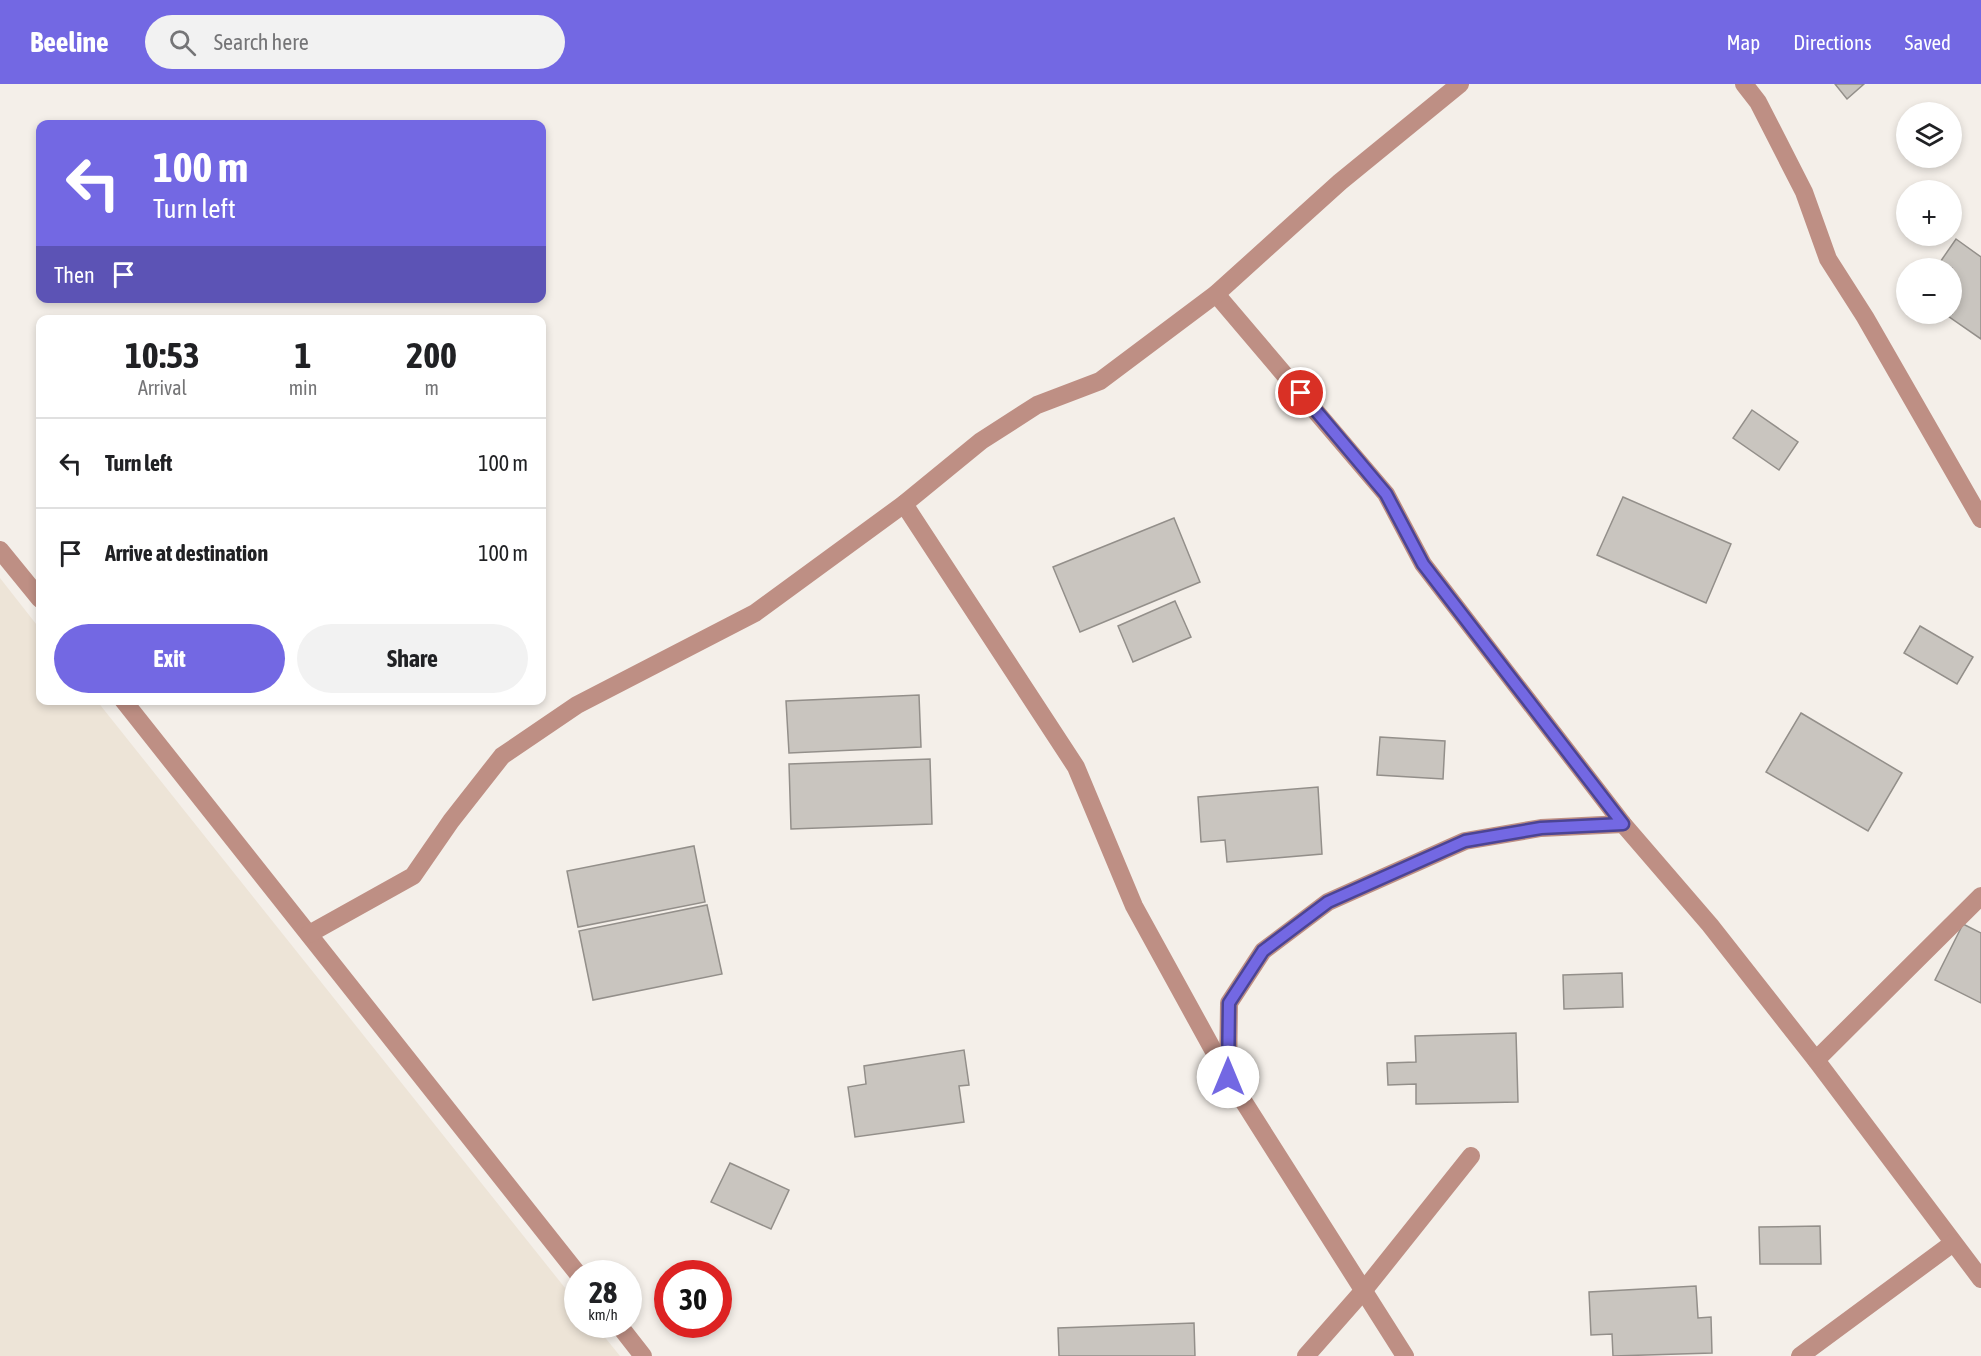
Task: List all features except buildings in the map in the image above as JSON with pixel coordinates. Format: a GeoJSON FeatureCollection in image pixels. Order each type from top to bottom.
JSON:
{"type":"FeatureCollection","features":[{"type":"Feature","properties":{"kind":"street"},"geometry":{"type":"LineString","coordinates":[[309,934],[413,876],[451,821],[502,756],[576,705],[755,613],[904,504],[981,441],[1037,405],[1100,381],[1216,294],[1340,182],[1460,84]]}},
{"type":"Feature","properties":{"kind":"street"},"geometry":{"type":"LineString","coordinates":[[1744,84],[1758,102],[1804,192],[1828,258],[1865,317],[1981,519]]}},
{"type":"Feature","properties":{"kind":"street"},"geometry":{"type":"LineString","coordinates":[[1216,294],[1386,494],[1423,564],[1623,824],[1710,925],[1816,1060],[1981,1279]]}},
{"type":"Feature","properties":{"kind":"street"},"geometry":{"type":"LineString","coordinates":[[904,504],[1076,766],[1134,906],[1228,1077],[1405,1356]]}},
{"type":"Feature","properties":{"kind":"street"},"geometry":{"type":"LineString","coordinates":[[0,550],[36,594]]}},
{"type":"Feature","properties":{"kind":"street"},"geometry":{"type":"LineString","coordinates":[[127,705],[567,1260]]}},
{"type":"Feature","properties":{"kind":"street"},"geometry":{"type":"LineString","coordinates":[[1228,1077],[1229,1003],[1263,951],[1328,902],[1465,841],[1541,828],[1623,824]]}},
{"type":"Feature","properties":{"kind":"street"},"geometry":{"type":"LineString","coordinates":[[1816,1060],[1981,896]]}},
{"type":"Feature","properties":{"kind":"street"},"geometry":{"type":"LineString","coordinates":[[1306,1356],[1364,1290],[1471,1156]]}},
{"type":"Feature","properties":{"kind":"street"},"geometry":{"type":"LineString","coordinates":[[1800,1356],[1953,1243]]}},
{"type":"Feature","properties":{"kind":"street"},"geometry":{"type":"LineString","coordinates":[[629,1338],[643,1356]]}},
{"type":"Feature","properties":{"kind":"shaded area"},"geometry":{"type":"Polygon","coordinates":[[[0,578],[36,624],[36,705],[100,705],[564,1287],[564,1338],[605,1338],[620,1356],[0,1356],[0,578]]]}},
{"type":"Feature","properties":{"kind":"route"},"geometry":{"type":"LineString","coordinates":[[1228,1077],[1229,1003],[1263,951],[1328,902],[1465,841],[1541,828],[1623,824],[1423,564],[1386,494],[1301,393]]}}]}
